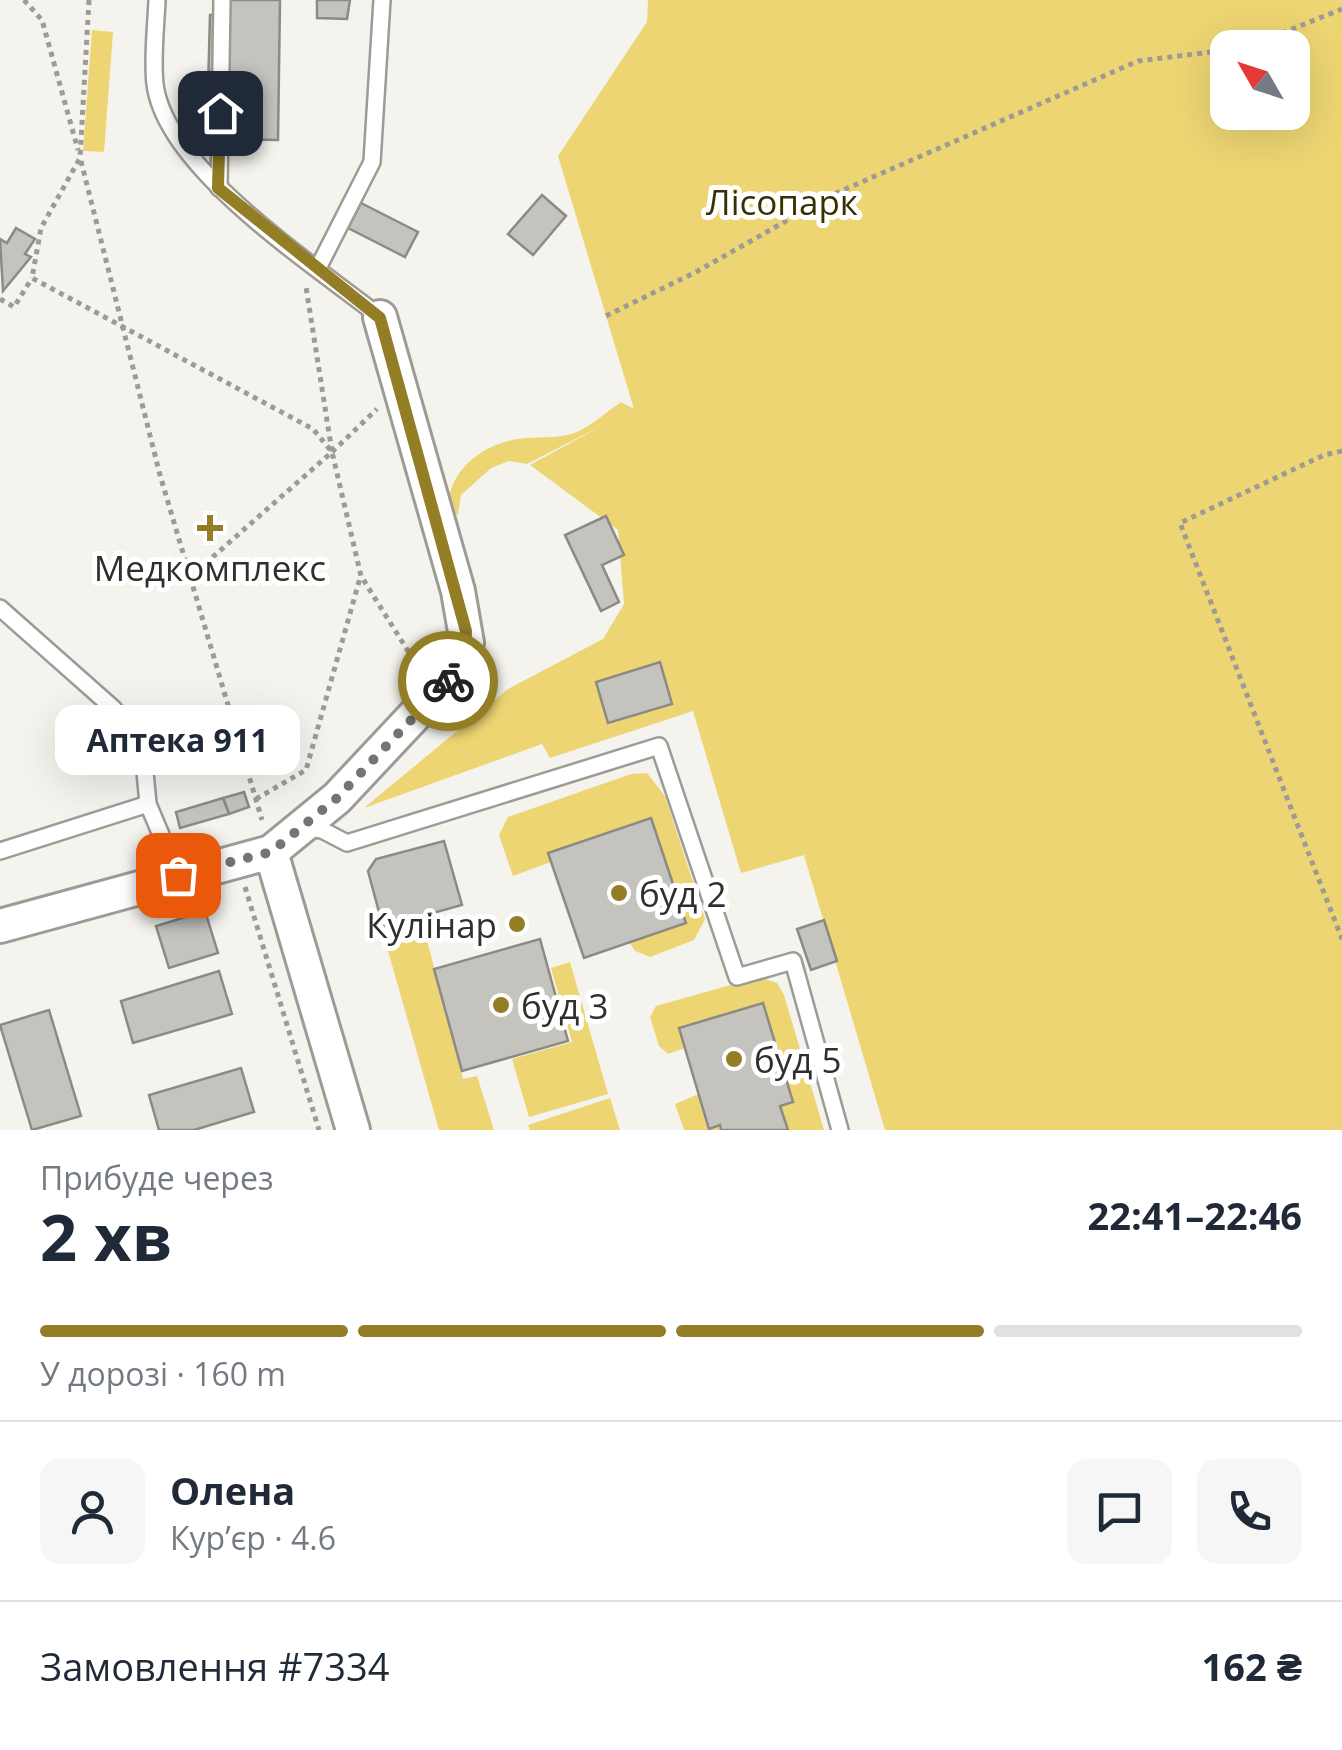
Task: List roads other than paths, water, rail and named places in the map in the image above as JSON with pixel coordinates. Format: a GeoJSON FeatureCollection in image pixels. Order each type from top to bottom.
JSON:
{"type":"FeatureCollection","features":[{"type":"Feature","properties":{"kind":"street"},"geometry":{"type":"LineString","coordinates":[[0,926],[271,852],[337,798],[436,695],[465,656],[466,631],[380,318]]}},
{"type":"Feature","properties":{"kind":"street"},"geometry":{"type":"LineString","coordinates":[[271,852],[353,1130]]}},
{"type":"Feature","properties":{"kind":"lane"},"geometry":{"type":"LineString","coordinates":[[157,0],[155,87],[168,121],[196,165],[218,188],[380,318]]}},
{"type":"Feature","properties":{"kind":"lane"},"geometry":{"type":"LineString","coordinates":[[218,188],[222,0]]}},
{"type":"Feature","properties":{"kind":"lane"},"geometry":{"type":"LineString","coordinates":[[318,268],[372,162],[382,0]]}},
{"type":"Feature","properties":{"kind":"lane"},"geometry":{"type":"LineString","coordinates":[[0,608],[112,708],[136,737],[144,761],[141,807],[178,875]]}},
{"type":"Feature","properties":{"kind":"lane"},"geometry":{"type":"LineString","coordinates":[[300,828],[322,830],[347,843],[659,746],[737,977],[793,961],[840,1130]]}},
{"type":"Feature","properties":{"kind":"lane"},"geometry":{"type":"LineString","coordinates":[[0,851],[141,807]]}},
{"type":"Feature","properties":{"kind":"place","name":"Медкомплекс"},"geometry":{"type":"Point","coordinates":[210,528]}},
{"type":"Feature","properties":{"kind":"place","name":"Аптека 911"},"geometry":{"type":"Point","coordinates":[178,875]}},
{"type":"Feature","properties":{"kind":"place","name":"буд 2"},"geometry":{"type":"Point","coordinates":[619,893]}},
{"type":"Feature","properties":{"kind":"place","name":"Кулінар"},"geometry":{"type":"Point","coordinates":[517,924]}},
{"type":"Feature","properties":{"kind":"place","name":"буд 3"},"geometry":{"type":"Point","coordinates":[501,1005]}},
{"type":"Feature","properties":{"kind":"place","name":"буд 5"},"geometry":{"type":"Point","coordinates":[734,1059]}},
{"type":"Feature","properties":{"kind":"park label","name":"Лісопарк"},"geometry":{"type":"Point","coordinates":[782,201]}}]}
